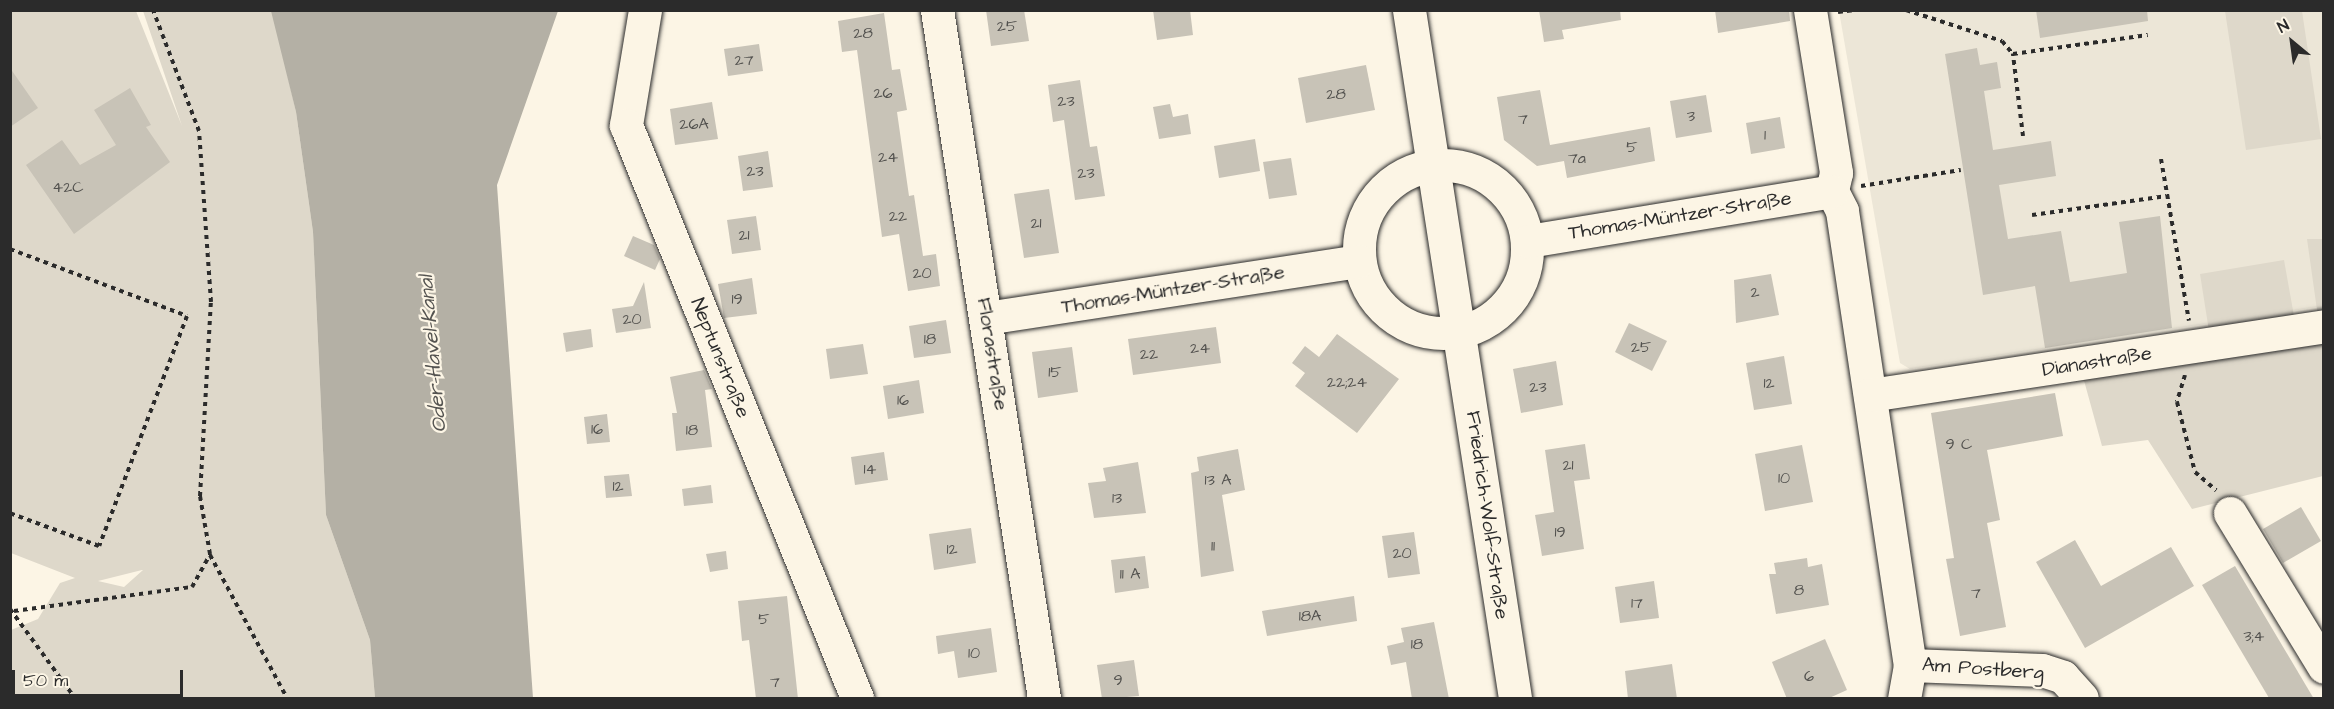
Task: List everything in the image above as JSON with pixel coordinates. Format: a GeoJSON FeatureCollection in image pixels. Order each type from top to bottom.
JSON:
{"type":"FeatureCollection","features":[{"type":"Feature","properties":{"kind":"street","name":"Neptunstraße"},"geometry":{"type":"LineString","coordinates":[[645,10],[627,124],[857,699]]}},
{"type":"Feature","properties":{"kind":"street","name":"Florastraße"},"geometry":{"type":"LineString","coordinates":[[937,10],[1044,699]]}},
{"type":"Feature","properties":{"kind":"street","name":"Friedrich-Wolf-Straße"},"geometry":{"type":"LineString","coordinates":[[1409,10],[1436,164],[1515,699]]}},
{"type":"Feature","properties":{"kind":"street"},"geometry":{"type":"LineString","coordinates":[[1810,10],[1840,190],[1910,665],[1904,699]]}},
{"type":"Feature","properties":{"kind":"street"},"geometry":{"type":"LineString","coordinates":[[1436,164],[1477,171],[1496,183],[1523,219],[1528,241],[1524,271],[1512,299],[1481,325],[1460,332],[1415,328],[1395,318],[1372,293],[1359,261],[1361,229],[1374,200],[1397,178],[1436,164]]}},
{"type":"Feature","properties":{"kind":"street","name":"Thomas-Müntzer-Straße"},"geometry":{"type":"LineString","coordinates":[[1528,241],[1840,190]]}},
{"type":"Feature","properties":{"kind":"street","name":"Thomas-Müntzer-Straße"},"geometry":{"type":"LineString","coordinates":[[986,318],[1359,261]]}},
{"type":"Feature","properties":{"kind":"street","name":"Dianastraße"},"geometry":{"type":"LineString","coordinates":[[1870,395],[2324,326]]}},
{"type":"Feature","properties":{"kind":"street"},"geometry":{"type":"LineString","coordinates":[[2230,513],[2324,667]]}},
{"type":"Feature","properties":{"kind":"street","name":"Am Postberg"},"geometry":{"type":"LineString","coordinates":[[1910,665],[2042,670],[2063,676],[2082,699]]}},
{"type":"Feature","properties":{"kind":"path"},"geometry":{"type":"LineString","coordinates":[[153,10],[199,131],[211,302],[200,496],[210,554],[287,699]]}},
{"type":"Feature","properties":{"kind":"path"},"geometry":{"type":"LineString","coordinates":[[1906,10],[2002,41],[2013,54],[2023,136]]}},
{"type":"Feature","properties":{"kind":"path"},"geometry":{"type":"LineString","coordinates":[[2013,54],[2148,35]]}},
{"type":"Feature","properties":{"kind":"path"},"geometry":{"type":"LineString","coordinates":[[2161,159],[2193,347],[2177,402],[2195,472],[2219,492],[2230,513]]}},
{"type":"Feature","properties":{"kind":"path"},"geometry":{"type":"LineString","coordinates":[[1840,190],[1961,170]]}},
{"type":"Feature","properties":{"kind":"path"},"geometry":{"type":"LineString","coordinates":[[2032,215],[2167,196]]}},
{"type":"Feature","properties":{"kind":"path"},"geometry":{"type":"LineString","coordinates":[[10,249],[187,316],[99,546],[10,513]]}},
{"type":"Feature","properties":{"kind":"path"},"geometry":{"type":"LineString","coordinates":[[75,699],[12,610],[192,587],[210,554]]}},
{"type":"Feature","properties":{"kind":"shaded area"},"geometry":{"type":"Polygon","coordinates":[[[10,11],[136,11],[182,126],[143,11],[273,12],[296,112],[313,232],[326,515],[370,640],[375,698],[11,698],[11,630],[38,619],[60,583],[75,578],[11,553],[10,11]],[[143,570],[98,581],[124,587],[143,570]]]}},
{"type":"Feature","properties":{"kind":"shaded area"},"geometry":{"type":"Polygon","coordinates":[[[1839,11],[2323,11],[2323,306],[1910,369],[1900,363],[1839,11]]]}},
{"type":"Feature","properties":{"kind":"shaded area"},"geometry":{"type":"Polygon","coordinates":[[[2225,11],[2302,11],[2321,139],[2246,150],[2225,11]]]}},
{"type":"Feature","properties":{"kind":"shaded area"},"geometry":{"type":"Polygon","coordinates":[[[2307,239],[2323,239],[2323,476],[2192,509],[2148,440],[2102,446],[2077,355],[2318,317],[2307,239]]]}},
{"type":"Feature","properties":{"kind":"shaded area"},"geometry":{"type":"Polygon","coordinates":[[[2284,260],[2294,316],[2209,331],[2200,274],[2284,260]]]}},
{"type":"Feature","properties":{"kind":"water","name":"Oder-Havel-Kanal"},"geometry":{"type":"Polygon","coordinates":[[[271,11],[558,11],[497,185],[533,698],[375,698],[370,640],[326,515],[313,232],[296,112],[271,11]]]}},
{"type":"Feature","properties":{"kind":"building"},"geometry":{"type":"Polygon","coordinates":[[[986,10],[1024,10],[1029,41],[991,46],[986,10]]]}},
{"type":"Feature","properties":{"kind":"building"},"geometry":{"type":"Polygon","coordinates":[[[1153,10],[1190,10],[1193,35],[1157,40],[1153,10]]]}},
{"type":"Feature","properties":{"kind":"building"},"geometry":{"type":"Polygon","coordinates":[[[1539,10],[1620,10],[1621,20],[1562,30],[1564,39],[1544,42],[1539,10]]]}},
{"type":"Feature","properties":{"kind":"building"},"geometry":{"type":"Polygon","coordinates":[[[1715,10],[1789,10],[1790,21],[1718,33],[1715,10]]]}},
{"type":"Feature","properties":{"kind":"building"},"geometry":{"type":"Polygon","coordinates":[[[2036,10],[2147,10],[2148,21],[2040,38],[2036,10]]]}},
{"type":"Feature","properties":{"kind":"building"},"geometry":{"type":"Polygon","coordinates":[[[884,13],[892,70],[900,69],[907,110],[897,112],[909,196],[914,195],[923,256],[936,254],[940,286],[908,291],[899,234],[882,237],[857,50],[842,52],[838,21],[884,13]]]}},
{"type":"Feature","properties":{"kind":"building"},"geometry":{"type":"Polygon","coordinates":[[[759,44],[763,71],[728,76],[724,49],[759,44]]]}},
{"type":"Feature","properties":{"kind":"building"},"geometry":{"type":"Polygon","coordinates":[[[1977,48],[1980,65],[1997,62],[2001,88],[1984,91],[1993,150],[2051,141],[2056,176],[1999,185],[2008,239],[2061,231],[2070,282],[2127,273],[2119,222],[2160,216],[2172,328],[2045,348],[2035,286],[1983,295],[1945,54],[1977,48]]]}},
{"type":"Feature","properties":{"kind":"building"},"geometry":{"type":"Polygon","coordinates":[[[1366,65],[1375,110],[1306,123],[1298,78],[1366,65]]]}},
{"type":"Feature","properties":{"kind":"building"},"geometry":{"type":"Polygon","coordinates":[[[10,68],[38,108],[10,127],[10,68]]]}},
{"type":"Feature","properties":{"kind":"building"},"geometry":{"type":"Polygon","coordinates":[[[1080,80],[1090,147],[1097,146],[1105,196],[1075,200],[1064,120],[1053,122],[1048,85],[1080,80]]]}},
{"type":"Feature","properties":{"kind":"building"},"geometry":{"type":"Polygon","coordinates":[[[130,88],[151,125],[146,127],[170,162],[74,234],[26,165],[62,140],[80,165],[116,145],[94,110],[130,88]]]}},
{"type":"Feature","properties":{"kind":"building"},"geometry":{"type":"Polygon","coordinates":[[[1540,90],[1550,145],[1650,127],[1655,161],[1567,178],[1564,161],[1537,166],[1504,140],[1497,97],[1540,90]]]}},
{"type":"Feature","properties":{"kind":"building"},"geometry":{"type":"Polygon","coordinates":[[[1706,95],[1712,132],[1676,138],[1670,101],[1706,95]]]}},
{"type":"Feature","properties":{"kind":"building"},"geometry":{"type":"Polygon","coordinates":[[[712,102],[718,139],[675,145],[670,109],[712,102]]]}},
{"type":"Feature","properties":{"kind":"building"},"geometry":{"type":"Polygon","coordinates":[[[1170,104],[1173,117],[1188,114],[1191,134],[1159,139],[1153,107],[1170,104]]]}},
{"type":"Feature","properties":{"kind":"building"},"geometry":{"type":"Polygon","coordinates":[[[1780,117],[1785,148],[1751,154],[1746,123],[1780,117]]]}},
{"type":"Feature","properties":{"kind":"building"},"geometry":{"type":"Polygon","coordinates":[[[1255,139],[1260,171],[1219,178],[1214,146],[1255,139]]]}},
{"type":"Feature","properties":{"kind":"building"},"geometry":{"type":"Polygon","coordinates":[[[768,151],[773,187],[743,191],[738,156],[768,151]]]}},
{"type":"Feature","properties":{"kind":"building"},"geometry":{"type":"Polygon","coordinates":[[[1291,158],[1297,195],[1269,199],[1263,162],[1291,158]]]}},
{"type":"Feature","properties":{"kind":"building"},"geometry":{"type":"Polygon","coordinates":[[[1049,189],[1059,253],[1024,258],[1014,194],[1049,189]]]}},
{"type":"Feature","properties":{"kind":"building"},"geometry":{"type":"Polygon","coordinates":[[[756,216],[761,250],[732,254],[727,220],[756,216]]]}},
{"type":"Feature","properties":{"kind":"building"},"geometry":{"type":"Polygon","coordinates":[[[633,236],[654,245],[660,259],[655,270],[624,256],[633,236]]]}},
{"type":"Feature","properties":{"kind":"building"},"geometry":{"type":"Polygon","coordinates":[[[1771,274],[1779,315],[1736,323],[1734,280],[1771,274]]]}},
{"type":"Feature","properties":{"kind":"building"},"geometry":{"type":"Polygon","coordinates":[[[752,278],[757,314],[724,318],[718,284],[752,278]]]}},
{"type":"Feature","properties":{"kind":"building"},"geometry":{"type":"Polygon","coordinates":[[[644,282],[651,328],[616,333],[612,309],[633,306],[644,282]]]}},
{"type":"Feature","properties":{"kind":"building"},"geometry":{"type":"Polygon","coordinates":[[[946,320],[951,353],[914,358],[909,326],[946,320]]]}},
{"type":"Feature","properties":{"kind":"building"},"geometry":{"type":"Polygon","coordinates":[[[1629,323],[1667,341],[1652,371],[1615,352],[1629,323]]]}},
{"type":"Feature","properties":{"kind":"building"},"geometry":{"type":"Polygon","coordinates":[[[1216,327],[1221,363],[1133,375],[1128,339],[1216,327]]]}},
{"type":"Feature","properties":{"kind":"building"},"geometry":{"type":"Polygon","coordinates":[[[591,329],[593,347],[566,352],[563,333],[591,329]]]}},
{"type":"Feature","properties":{"kind":"building"},"geometry":{"type":"Polygon","coordinates":[[[1337,334],[1399,379],[1357,433],[1295,386],[1305,373],[1292,363],[1305,346],[1319,357],[1337,334]]]}},
{"type":"Feature","properties":{"kind":"building"},"geometry":{"type":"Polygon","coordinates":[[[863,344],[868,374],[830,379],[826,349],[863,344]]]}},
{"type":"Feature","properties":{"kind":"building"},"geometry":{"type":"Polygon","coordinates":[[[1072,347],[1078,392],[1038,398],[1032,352],[1072,347]]]}},
{"type":"Feature","properties":{"kind":"building"},"geometry":{"type":"Polygon","coordinates":[[[1784,356],[1792,404],[1754,410],[1746,363],[1784,356]]]}},
{"type":"Feature","properties":{"kind":"building"},"geometry":{"type":"Polygon","coordinates":[[[1556,361],[1563,405],[1521,413],[1513,369],[1556,361]]]}},
{"type":"Feature","properties":{"kind":"building"},"geometry":{"type":"Polygon","coordinates":[[[704,370],[712,389],[705,390],[712,447],[676,451],[672,413],[677,413],[670,377],[704,370]]]}},
{"type":"Feature","properties":{"kind":"building"},"geometry":{"type":"Polygon","coordinates":[[[919,380],[924,413],[888,419],[883,386],[919,380]]]}},
{"type":"Feature","properties":{"kind":"building"},"geometry":{"type":"Polygon","coordinates":[[[2055,393],[2063,436],[1987,450],[2000,520],[1987,523],[2006,627],[1960,636],[1946,559],[1954,558],[1931,413],[2055,393]]]}},
{"type":"Feature","properties":{"kind":"building"},"geometry":{"type":"Polygon","coordinates":[[[607,414],[610,442],[587,444],[584,417],[607,414]]]}},
{"type":"Feature","properties":{"kind":"building"},"geometry":{"type":"Polygon","coordinates":[[[1585,444],[1590,479],[1574,481],[1584,549],[1542,556],[1535,515],[1554,512],[1545,450],[1585,444]]]}},
{"type":"Feature","properties":{"kind":"building"},"geometry":{"type":"Polygon","coordinates":[[[1802,445],[1813,502],[1765,511],[1755,454],[1802,445]]]}},
{"type":"Feature","properties":{"kind":"building"},"geometry":{"type":"Polygon","coordinates":[[[1238,449],[1245,490],[1222,495],[1234,571],[1201,577],[1191,473],[1199,471],[1197,457],[1238,449]]]}},
{"type":"Feature","properties":{"kind":"building"},"geometry":{"type":"Polygon","coordinates":[[[884,452],[888,480],[855,485],[851,457],[884,452]]]}},
{"type":"Feature","properties":{"kind":"building"},"geometry":{"type":"Polygon","coordinates":[[[1138,462],[1146,513],[1094,518],[1088,483],[1106,481],[1103,468],[1138,462]]]}},
{"type":"Feature","properties":{"kind":"building"},"geometry":{"type":"Polygon","coordinates":[[[629,474],[632,496],[606,498],[604,476],[629,474]]]}},
{"type":"Feature","properties":{"kind":"building"},"geometry":{"type":"Polygon","coordinates":[[[711,485],[713,503],[684,506],[682,489],[711,485]]]}},
{"type":"Feature","properties":{"kind":"building"},"geometry":{"type":"Polygon","coordinates":[[[2301,507],[2321,541],[2283,563],[2263,529],[2301,507]]]}},
{"type":"Feature","properties":{"kind":"building"},"geometry":{"type":"Polygon","coordinates":[[[971,528],[976,563],[934,570],[929,534],[971,528]]]}},
{"type":"Feature","properties":{"kind":"building"},"geometry":{"type":"Polygon","coordinates":[[[1414,532],[1420,574],[1388,578],[1382,536],[1414,532]]]}},
{"type":"Feature","properties":{"kind":"building"},"geometry":{"type":"Polygon","coordinates":[[[2075,540],[2101,586],[2171,547],[2194,586],[2085,648],[2036,562],[2075,540]]]}},
{"type":"Feature","properties":{"kind":"building"},"geometry":{"type":"Polygon","coordinates":[[[726,551],[728,569],[710,572],[706,554],[726,551]]]}},
{"type":"Feature","properties":{"kind":"building"},"geometry":{"type":"Polygon","coordinates":[[[1145,556],[1149,588],[1115,593],[1111,560],[1145,556]]]}},
{"type":"Feature","properties":{"kind":"building"},"geometry":{"type":"Polygon","coordinates":[[[1807,558],[1808,567],[1822,564],[1829,605],[1776,614],[1769,574],[1776,574],[1774,563],[1807,558]]]}},
{"type":"Feature","properties":{"kind":"building"},"geometry":{"type":"Polygon","coordinates":[[[2235,566],[2314,699],[2269,698],[2202,585],[2235,566]]]}},
{"type":"Feature","properties":{"kind":"building"},"geometry":{"type":"Polygon","coordinates":[[[1654,581],[1659,618],[1620,623],[1615,587],[1654,581]]]}},
{"type":"Feature","properties":{"kind":"building"},"geometry":{"type":"Polygon","coordinates":[[[787,596],[798,699],[756,699],[749,640],[742,641],[738,601],[787,596]]]}},
{"type":"Feature","properties":{"kind":"building"},"geometry":{"type":"Polygon","coordinates":[[[1354,596],[1357,621],[1267,636],[1262,611],[1354,596]]]}},
{"type":"Feature","properties":{"kind":"building"},"geometry":{"type":"Polygon","coordinates":[[[1434,622],[1449,699],[1412,699],[1406,662],[1391,665],[1387,646],[1404,642],[1401,628],[1434,622]]]}},
{"type":"Feature","properties":{"kind":"building"},"geometry":{"type":"Polygon","coordinates":[[[991,628],[997,672],[958,678],[954,651],[938,654],[936,636],[991,628]]]}},
{"type":"Feature","properties":{"kind":"building"},"geometry":{"type":"Polygon","coordinates":[[[1825,639],[1847,690],[1827,699],[1787,699],[1772,662],[1825,639]]]}},
{"type":"Feature","properties":{"kind":"building"},"geometry":{"type":"Polygon","coordinates":[[[1134,660],[1139,696],[1102,699],[1097,665],[1134,660]]]}},
{"type":"Feature","properties":{"kind":"building"},"geometry":{"type":"Polygon","coordinates":[[[1672,664],[1677,699],[1628,699],[1625,671],[1672,664]]]}}]}
